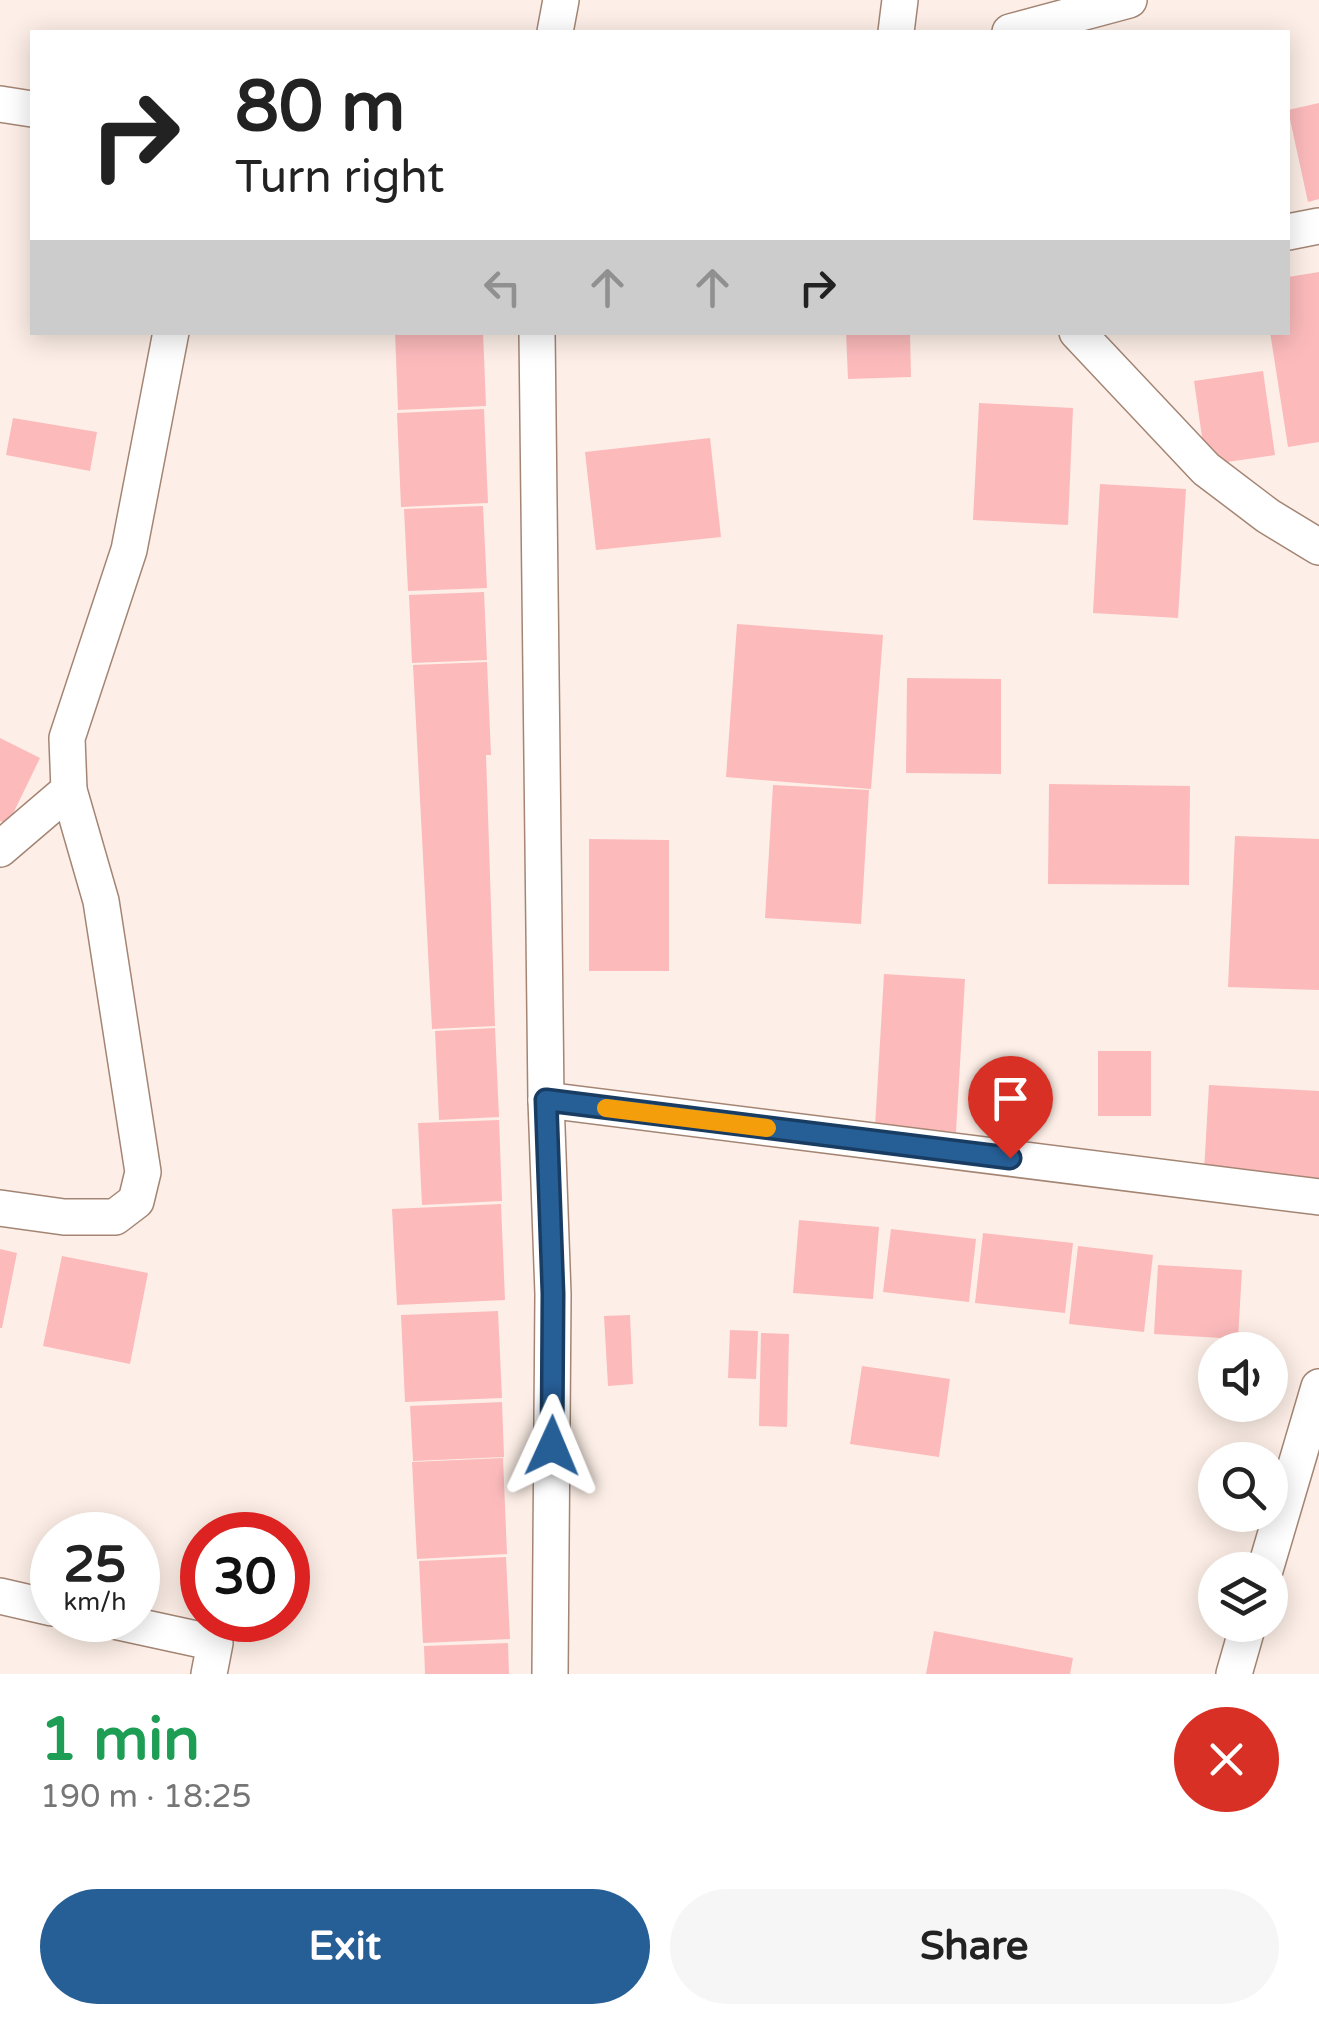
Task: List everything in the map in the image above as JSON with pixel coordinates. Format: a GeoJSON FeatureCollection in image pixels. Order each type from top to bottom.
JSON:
{"type":"FeatureCollection","features":[{"type":"Feature","properties":{"kind":"street"},"geometry":{"type":"LineString","coordinates":[[555,30],[561,0]]}},
{"type":"Feature","properties":{"kind":"street"},"geometry":{"type":"LineString","coordinates":[[896,30],[900,0]]}},
{"type":"Feature","properties":{"kind":"street"},"geometry":{"type":"LineString","coordinates":[[1017,30],[1129,0]]}},
{"type":"Feature","properties":{"kind":"street"},"geometry":{"type":"LineString","coordinates":[[0,104],[30,109]]}},
{"type":"Feature","properties":{"kind":"street"},"geometry":{"type":"LineString","coordinates":[[1290,232],[1319,226]]}},
{"type":"Feature","properties":{"kind":"street"},"geometry":{"type":"LineString","coordinates":[[0,1208],[64,1217],[115,1217],[136,1200],[143,1172],[101,901],[68,790],[67,738],[129,550],[170,335]]}},
{"type":"Feature","properties":{"kind":"street"},"geometry":{"type":"LineString","coordinates":[[537,335],[546,1100],[553,1294],[550,1674]]}},
{"type":"Feature","properties":{"kind":"street"},"geometry":{"type":"LineString","coordinates":[[1080,335],[1206,469],[1268,516],[1319,547]]}},
{"type":"Feature","properties":{"kind":"street"},"geometry":{"type":"LineString","coordinates":[[0,849],[68,790]]}},
{"type":"Feature","properties":{"kind":"street"},"geometry":{"type":"LineString","coordinates":[[546,1100],[1319,1198]]}},
{"type":"Feature","properties":{"kind":"street"},"geometry":{"type":"LineString","coordinates":[[1270,1552],[1319,1387]]}},
{"type":"Feature","properties":{"kind":"street"},"geometry":{"type":"LineString","coordinates":[[0,1596],[30,1603]]}},
{"type":"Feature","properties":{"kind":"street"},"geometry":{"type":"LineString","coordinates":[[160,1631],[215,1643],[209,1674]]}},
{"type":"Feature","properties":{"kind":"street"},"geometry":{"type":"LineString","coordinates":[[1234,1674],[1243,1642]]}},
{"type":"Feature","properties":{"kind":"building"},"geometry":{"type":"Polygon","coordinates":[[[1319,103],[1319,199],[1308,202],[1290,119],[1290,110],[1319,103]]]}},
{"type":"Feature","properties":{"kind":"building"},"geometry":{"type":"Polygon","coordinates":[[[1319,272],[1319,442],[1288,447],[1270,335],[1290,335],[1290,277],[1319,272]]]}},
{"type":"Feature","properties":{"kind":"building"},"geometry":{"type":"Polygon","coordinates":[[[395,335],[483,335],[486,406],[398,410],[395,335]]]}},
{"type":"Feature","properties":{"kind":"building"},"geometry":{"type":"Polygon","coordinates":[[[846,335],[910,335],[911,377],[848,379],[846,335]]]}},
{"type":"Feature","properties":{"kind":"building"},"geometry":{"type":"Polygon","coordinates":[[[1263,371],[1275,455],[1206,465],[1194,381],[1263,371]]]}},
{"type":"Feature","properties":{"kind":"building"},"geometry":{"type":"Polygon","coordinates":[[[979,403],[1073,408],[1068,525],[973,520],[979,403]]]}},
{"type":"Feature","properties":{"kind":"building"},"geometry":{"type":"Polygon","coordinates":[[[484,409],[488,503],[401,507],[397,413],[484,409]]]}},
{"type":"Feature","properties":{"kind":"building"},"geometry":{"type":"Polygon","coordinates":[[[13,418],[97,432],[90,471],[6,455],[13,418]]]}},
{"type":"Feature","properties":{"kind":"building"},"geometry":{"type":"Polygon","coordinates":[[[710,438],[721,537],[596,550],[585,452],[710,438]]]}},
{"type":"Feature","properties":{"kind":"building"},"geometry":{"type":"Polygon","coordinates":[[[1100,484],[1186,489],[1178,618],[1093,613],[1100,484]]]}},
{"type":"Feature","properties":{"kind":"building"},"geometry":{"type":"Polygon","coordinates":[[[483,506],[487,588],[408,591],[404,509],[483,506]]]}},
{"type":"Feature","properties":{"kind":"building"},"geometry":{"type":"Polygon","coordinates":[[[484,592],[487,660],[412,663],[409,595],[484,592]]]}},
{"type":"Feature","properties":{"kind":"building"},"geometry":{"type":"Polygon","coordinates":[[[737,624],[883,635],[871,789],[726,777],[737,624]]]}},
{"type":"Feature","properties":{"kind":"building"},"geometry":{"type":"Polygon","coordinates":[[[487,662],[491,755],[486,755],[495,1026],[432,1029],[413,665],[487,662]]]}},
{"type":"Feature","properties":{"kind":"building"},"geometry":{"type":"Polygon","coordinates":[[[907,678],[1001,679],[1001,774],[906,773],[907,678]]]}},
{"type":"Feature","properties":{"kind":"building"},"geometry":{"type":"Polygon","coordinates":[[[0,738],[40,758],[8,824],[0,821],[0,738]]]}},
{"type":"Feature","properties":{"kind":"building"},"geometry":{"type":"Polygon","coordinates":[[[1049,784],[1190,786],[1189,885],[1048,884],[1049,784]]]}},
{"type":"Feature","properties":{"kind":"building"},"geometry":{"type":"Polygon","coordinates":[[[773,785],[869,790],[861,924],[765,918],[773,785]]]}},
{"type":"Feature","properties":{"kind":"building"},"geometry":{"type":"Polygon","coordinates":[[[1235,836],[1319,839],[1319,990],[1228,987],[1235,836]]]}},
{"type":"Feature","properties":{"kind":"building"},"geometry":{"type":"Polygon","coordinates":[[[589,839],[669,840],[669,971],[589,971],[589,839]]]}},
{"type":"Feature","properties":{"kind":"building"},"geometry":{"type":"Polygon","coordinates":[[[884,974],[965,979],[956,1132],[875,1127],[884,974]]]}},
{"type":"Feature","properties":{"kind":"building"},"geometry":{"type":"Polygon","coordinates":[[[495,1028],[499,1117],[439,1120],[435,1031],[495,1028]]]}},
{"type":"Feature","properties":{"kind":"building"},"geometry":{"type":"Polygon","coordinates":[[[1098,1051],[1151,1051],[1151,1116],[1098,1116],[1098,1051]]]}},
{"type":"Feature","properties":{"kind":"building"},"geometry":{"type":"Polygon","coordinates":[[[1209,1085],[1319,1091],[1319,1178],[1204,1171],[1209,1085]]]}},
{"type":"Feature","properties":{"kind":"building"},"geometry":{"type":"Polygon","coordinates":[[[499,1120],[502,1201],[422,1205],[418,1123],[499,1120]]]}},
{"type":"Feature","properties":{"kind":"building"},"geometry":{"type":"Polygon","coordinates":[[[501,1204],[505,1300],[397,1305],[392,1209],[501,1204]]]}},
{"type":"Feature","properties":{"kind":"building"},"geometry":{"type":"Polygon","coordinates":[[[799,1220],[879,1227],[873,1299],[793,1293],[799,1220]]]}},
{"type":"Feature","properties":{"kind":"building"},"geometry":{"type":"Polygon","coordinates":[[[891,1229],[976,1239],[969,1302],[883,1292],[891,1229]]]}},
{"type":"Feature","properties":{"kind":"building"},"geometry":{"type":"Polygon","coordinates":[[[983,1233],[1073,1243],[1065,1313],[975,1303],[983,1233]]]}},
{"type":"Feature","properties":{"kind":"building"},"geometry":{"type":"Polygon","coordinates":[[[1078,1246],[1153,1255],[1144,1332],[1069,1324],[1078,1246]]]}},
{"type":"Feature","properties":{"kind":"building"},"geometry":{"type":"Polygon","coordinates":[[[0,1249],[17,1253],[2,1328],[0,1328],[0,1249]]]}},
{"type":"Feature","properties":{"kind":"building"},"geometry":{"type":"Polygon","coordinates":[[[62,1256],[148,1273],[130,1364],[43,1346],[62,1256]]]}},
{"type":"Feature","properties":{"kind":"building"},"geometry":{"type":"Polygon","coordinates":[[[1158,1265],[1242,1270],[1238,1332],[1198,1332],[1198,1337],[1154,1334],[1158,1265]]]}},
{"type":"Feature","properties":{"kind":"building"},"geometry":{"type":"Polygon","coordinates":[[[498,1311],[502,1398],[405,1402],[401,1315],[498,1311]]]}},
{"type":"Feature","properties":{"kind":"building"},"geometry":{"type":"Polygon","coordinates":[[[630,1315],[633,1384],[608,1386],[604,1316],[630,1315]]]}},
{"type":"Feature","properties":{"kind":"building"},"geometry":{"type":"Polygon","coordinates":[[[730,1330],[758,1331],[756,1379],[728,1378],[730,1330]]]}},
{"type":"Feature","properties":{"kind":"building"},"geometry":{"type":"Polygon","coordinates":[[[761,1333],[789,1334],[787,1427],[759,1426],[761,1333]]]}},
{"type":"Feature","properties":{"kind":"building"},"geometry":{"type":"Polygon","coordinates":[[[862,1366],[950,1379],[939,1457],[850,1444],[862,1366]]]}},
{"type":"Feature","properties":{"kind":"building"},"geometry":{"type":"Polygon","coordinates":[[[502,1402],[504,1457],[413,1461],[410,1406],[502,1402]]]}},
{"type":"Feature","properties":{"kind":"building"},"geometry":{"type":"Polygon","coordinates":[[[503,1458],[507,1554],[417,1559],[412,1462],[503,1458]]]}},
{"type":"Feature","properties":{"kind":"building"},"geometry":{"type":"Polygon","coordinates":[[[506,1557],[510,1639],[423,1643],[419,1561],[506,1557]]]}},
{"type":"Feature","properties":{"kind":"building"},"geometry":{"type":"Polygon","coordinates":[[[934,1631],[1073,1658],[1070,1674],[926,1674],[934,1631]]]}},
{"type":"Feature","properties":{"kind":"building"},"geometry":{"type":"Polygon","coordinates":[[[508,1643],[509,1674],[425,1674],[424,1646],[508,1643]]]}},
{"type":"Feature","properties":{"kind":"slow traffic"},"geometry":{"type":"LineString","coordinates":[[606,1108],[767,1128]]}},
{"type":"Feature","properties":{"kind":"route"},"geometry":{"type":"LineString","coordinates":[[552,1446],[553,1294],[546,1100],[1010,1158]]}}]}
